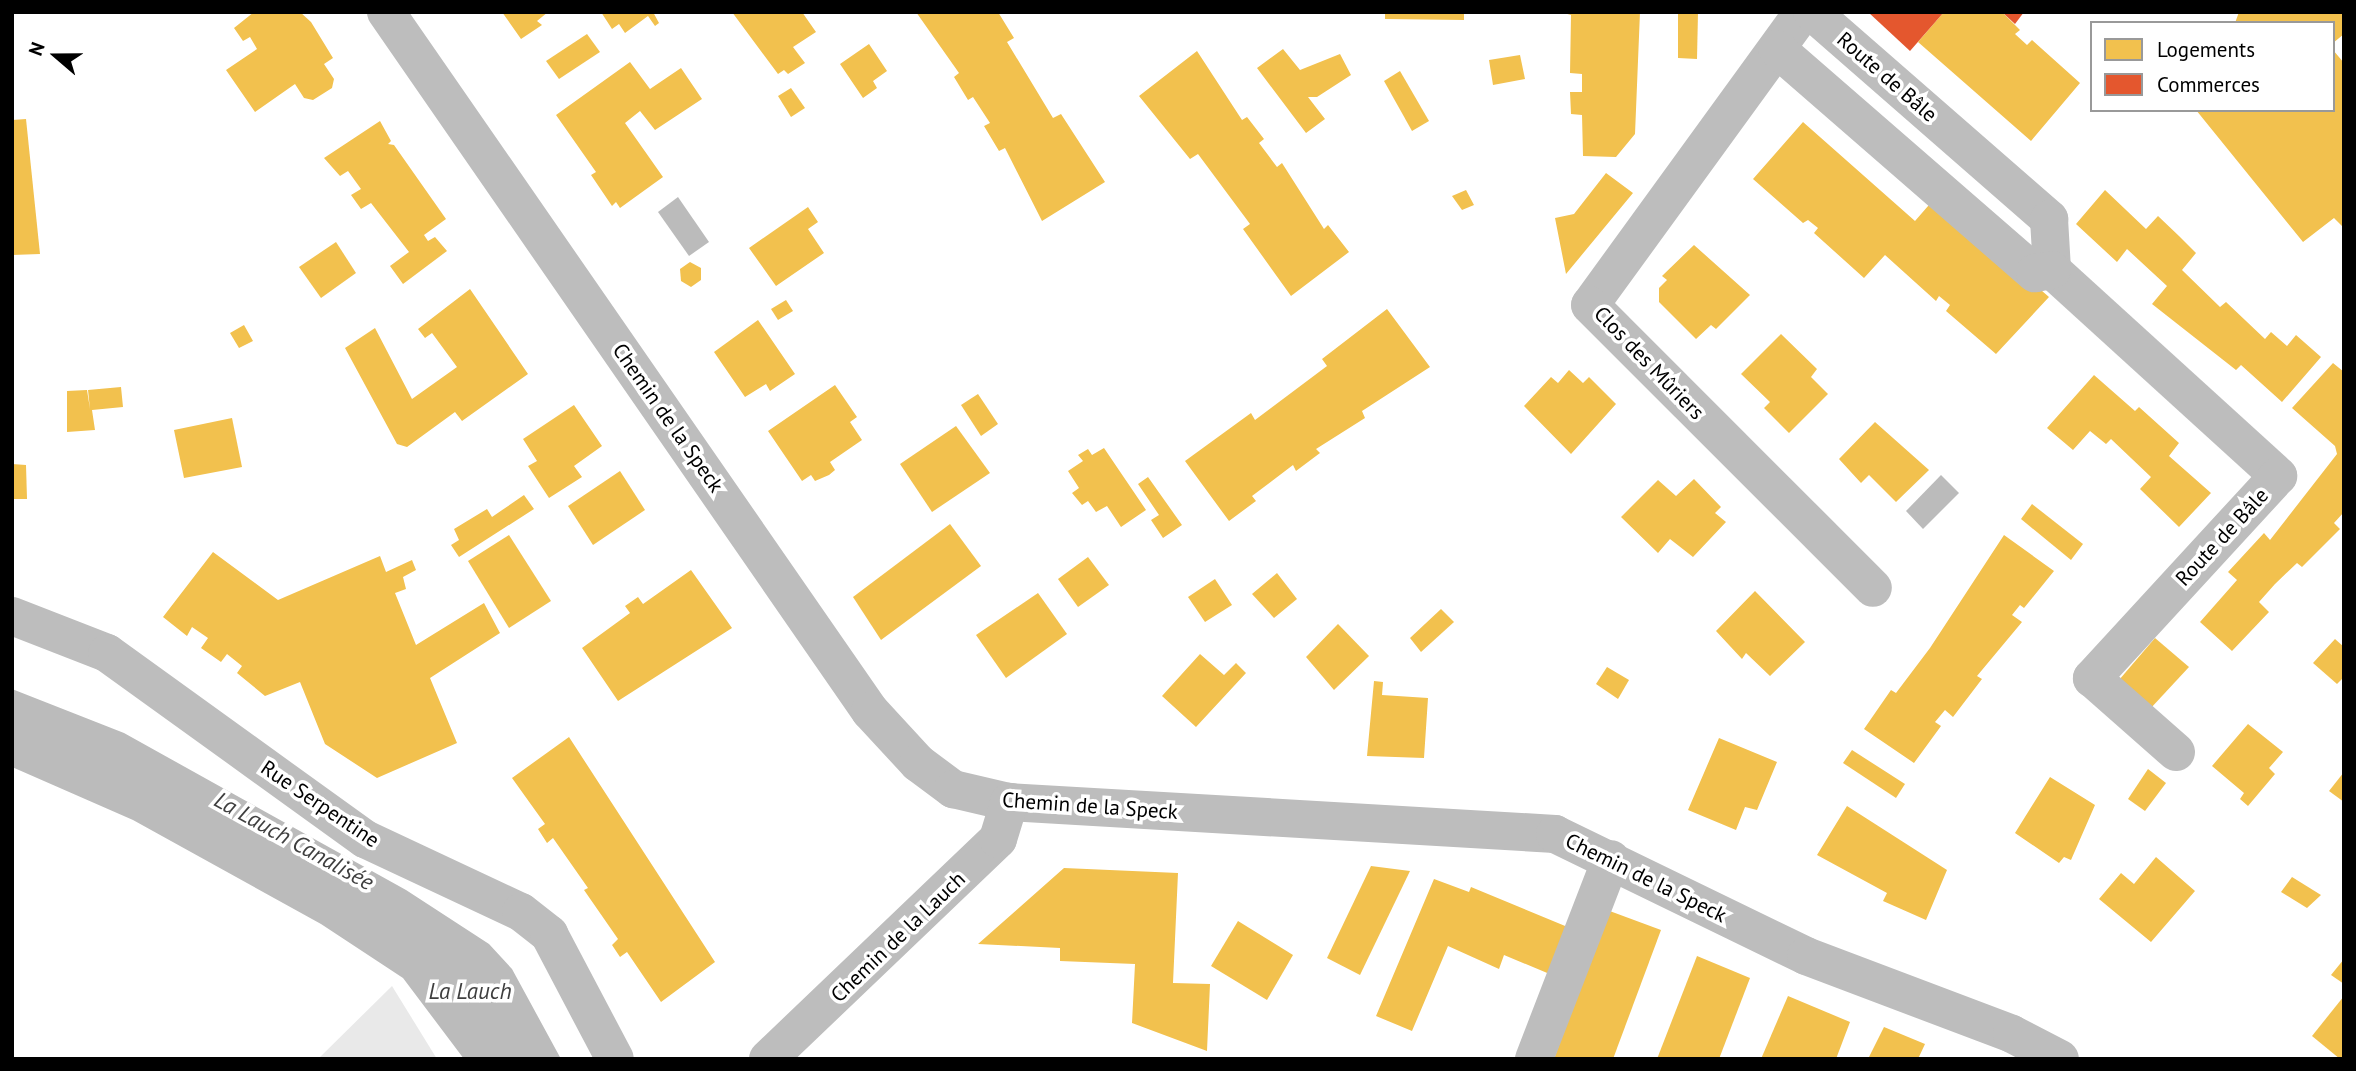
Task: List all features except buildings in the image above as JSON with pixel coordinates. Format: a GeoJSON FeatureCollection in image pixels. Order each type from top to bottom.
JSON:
{"type":"FeatureCollection","features":[{"type":"Feature","properties":{"kind":"street","name":"Chemin de la Speck"},"geometry":{"type":"LineString","coordinates":[[386,12],[870,711],[918,763],[953,789],[1009,802],[1555,834],[1806,956],[2012,1034],[2060,1059]]}},
{"type":"Feature","properties":{"kind":"street","name":"Clos des Mûriers"},"geometry":{"type":"LineString","coordinates":[[1803,12],[1590,305],[1873,588]]}},
{"type":"Feature","properties":{"kind":"street","name":"Route de Bâle"},"geometry":{"type":"LineString","coordinates":[[1812,12],[2049,219],[2052,270],[2278,476],[2092,678],[2176,752]]}},
{"type":"Feature","properties":{"kind":"street","name":"Route de Bâle"},"geometry":{"type":"LineString","coordinates":[[1777,49],[2035,273],[2052,270]]}},
{"type":"Feature","properties":{"kind":"street","name":"Rue Serpentine"},"geometry":{"type":"LineString","coordinates":[[12,616],[107,653],[365,839],[521,912],[549,934],[615,1059]]}},
{"type":"Feature","properties":{"kind":"street","name":"Chemin de la Lauch"},"geometry":{"type":"LineString","coordinates":[[768,1059],[998,839],[1009,802]]}},
{"type":"Feature","properties":{"kind":"street"},"geometry":{"type":"LineString","coordinates":[[1534,1059],[1611,859]]}},
{"type":"Feature","properties":{"kind":"shaded area"},"geometry":{"type":"Polygon","coordinates":[[[392,986],[437,1059],[318,1059],[392,986]]]}},
{"type":"Feature","properties":{"kind":"water"},"geometry":{"type":"Polygon","coordinates":[[[678,197],[709,242],[689,256],[658,212],[678,197]]]}},
{"type":"Feature","properties":{"kind":"water"},"geometry":{"type":"Polygon","coordinates":[[[1941,475],[1959,493],[1923,529],[1906,511],[1941,475]]]}},
{"type":"Feature","properties":{"kind":"water","name":"La Lauch"},"geometry":{"type":"Polygon","coordinates":[[[12,689],[124,733],[406,890],[489,944],[512,969],[561,1059],[464,1059],[403,978],[321,924],[133,820],[12,767],[12,689]]]}},
{"type":"Feature","properties":{"kind":"water label","name":"La Lauch Canalisée"},"geometry":{"type":"Point","coordinates":[294,841]}}]}
